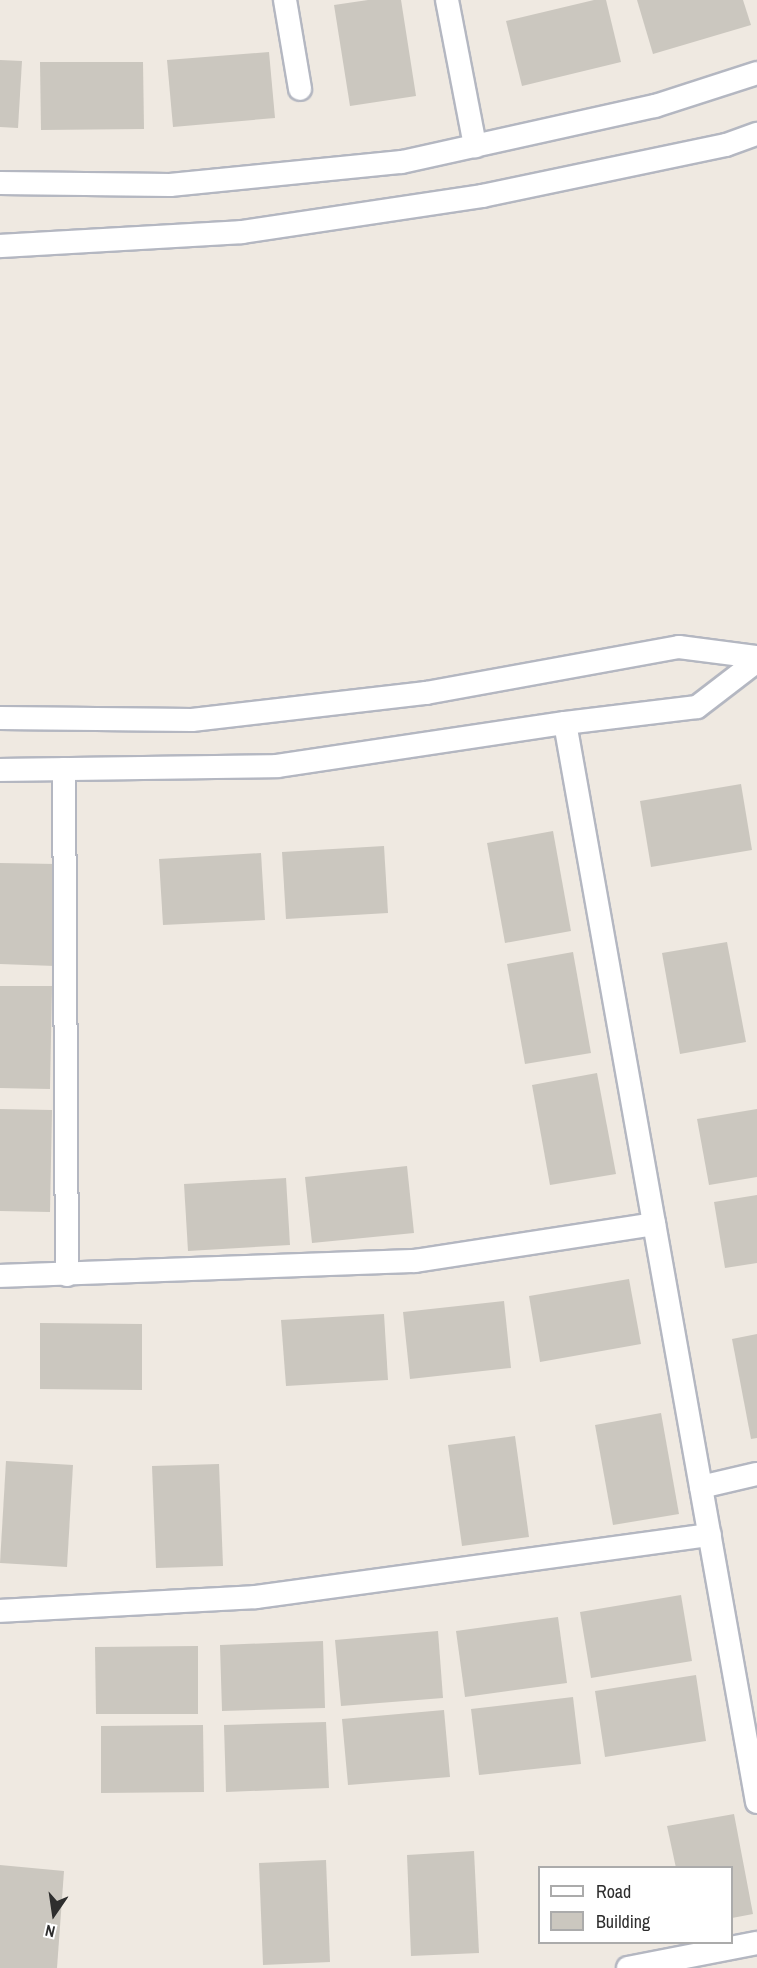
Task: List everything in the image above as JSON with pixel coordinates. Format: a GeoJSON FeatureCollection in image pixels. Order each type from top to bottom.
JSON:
{"type":"FeatureCollection","features":[{"type":"Feature","properties":{"kind":"street"},"geometry":{"type":"LineString","coordinates":[[285,0],[300,89]]}},
{"type":"Feature","properties":{"kind":"street"},"geometry":{"type":"LineString","coordinates":[[447,0],[475,146]]}},
{"type":"Feature","properties":{"kind":"street"},"geometry":{"type":"LineString","coordinates":[[0,183],[170,185],[402,162],[655,106],[757,74]]}},
{"type":"Feature","properties":{"kind":"street"},"geometry":{"type":"LineString","coordinates":[[0,246],[253,230],[482,196],[726,145],[757,134]]}},
{"type":"Feature","properties":{"kind":"street"},"geometry":{"type":"LineString","coordinates":[[0,718],[192,720],[426,693],[679,647],[757,659]]}},
{"type":"Feature","properties":{"kind":"street"},"geometry":{"type":"LineString","coordinates":[[0,770],[277,766],[565,723],[697,707],[757,659]]}},
{"type":"Feature","properties":{"kind":"street"},"geometry":{"type":"LineString","coordinates":[[565,723],[710,1535],[747,1687],[757,1802]]}},
{"type":"Feature","properties":{"kind":"street"},"geometry":{"type":"LineString","coordinates":[[64,769],[67,1275]]}},
{"type":"Feature","properties":{"kind":"street"},"geometry":{"type":"LineString","coordinates":[[0,1276],[415,1261],[654,1224]]}},
{"type":"Feature","properties":{"kind":"street"},"geometry":{"type":"LineString","coordinates":[[701,1487],[757,1474]]}},
{"type":"Feature","properties":{"kind":"street"},"geometry":{"type":"LineString","coordinates":[[0,1611],[256,1597],[710,1535]]}},
{"type":"Feature","properties":{"kind":"street"},"geometry":{"type":"LineString","coordinates":[[628,1968],[757,1943]]}},
{"type":"Feature","properties":{"kind":"building"},"geometry":{"type":"Polygon","coordinates":[[[368,0],[401,0],[416,96],[350,106],[334,5],[368,0]]]}},
{"type":"Feature","properties":{"kind":"building"},"geometry":{"type":"Polygon","coordinates":[[[594,0],[606,0],[621,62],[522,86],[506,21],[594,0]]]}},
{"type":"Feature","properties":{"kind":"building"},"geometry":{"type":"Polygon","coordinates":[[[637,0],[743,0],[751,25],[653,54],[637,0]]]}},
{"type":"Feature","properties":{"kind":"building"},"geometry":{"type":"Polygon","coordinates":[[[269,52],[275,118],[173,127],[167,60],[269,52]]]}},
{"type":"Feature","properties":{"kind":"building"},"geometry":{"type":"Polygon","coordinates":[[[0,60],[22,61],[18,128],[0,127],[0,60]]]}},
{"type":"Feature","properties":{"kind":"building"},"geometry":{"type":"Polygon","coordinates":[[[40,62],[143,62],[144,129],[41,130],[40,62]]]}},
{"type":"Feature","properties":{"kind":"building"},"geometry":{"type":"Polygon","coordinates":[[[741,784],[752,850],[651,867],[640,801],[741,784]]]}},
{"type":"Feature","properties":{"kind":"building"},"geometry":{"type":"Polygon","coordinates":[[[553,831],[571,931],[505,943],[487,843],[553,831]]]}},
{"type":"Feature","properties":{"kind":"building"},"geometry":{"type":"Polygon","coordinates":[[[384,846],[388,913],[286,919],[282,852],[384,846]]]}},
{"type":"Feature","properties":{"kind":"building"},"geometry":{"type":"Polygon","coordinates":[[[261,853],[265,920],[163,925],[159,859],[261,853]]]}},
{"type":"Feature","properties":{"kind":"building"},"geometry":{"type":"Polygon","coordinates":[[[0,863],[56,864],[55,966],[0,964],[0,863]]]}},
{"type":"Feature","properties":{"kind":"building"},"geometry":{"type":"Polygon","coordinates":[[[727,942],[746,1042],[680,1054],[662,953],[727,942]]]}},
{"type":"Feature","properties":{"kind":"building"},"geometry":{"type":"Polygon","coordinates":[[[573,952],[591,1053],[525,1064],[507,964],[573,952]]]}},
{"type":"Feature","properties":{"kind":"building"},"geometry":{"type":"Polygon","coordinates":[[[0,986],[52,986],[50,1089],[0,1088],[0,986]]]}},
{"type":"Feature","properties":{"kind":"building"},"geometry":{"type":"Polygon","coordinates":[[[597,1073],[616,1174],[550,1185],[532,1085],[597,1073]]]}},
{"type":"Feature","properties":{"kind":"building"},"geometry":{"type":"Polygon","coordinates":[[[0,1109],[52,1110],[50,1212],[0,1211],[0,1109]]]}},
{"type":"Feature","properties":{"kind":"building"},"geometry":{"type":"Polygon","coordinates":[[[757,1109],[757,1177],[709,1185],[697,1119],[757,1109]]]}},
{"type":"Feature","properties":{"kind":"building"},"geometry":{"type":"Polygon","coordinates":[[[407,1166],[414,1233],[312,1243],[305,1177],[407,1166]]]}},
{"type":"Feature","properties":{"kind":"building"},"geometry":{"type":"Polygon","coordinates":[[[286,1178],[290,1245],[188,1251],[184,1184],[286,1178]]]}},
{"type":"Feature","properties":{"kind":"building"},"geometry":{"type":"Polygon","coordinates":[[[757,1195],[757,1263],[725,1268],[714,1202],[757,1195]]]}},
{"type":"Feature","properties":{"kind":"building"},"geometry":{"type":"Polygon","coordinates":[[[629,1279],[641,1344],[540,1362],[529,1296],[629,1279]]]}},
{"type":"Feature","properties":{"kind":"building"},"geometry":{"type":"Polygon","coordinates":[[[504,1301],[511,1368],[410,1379],[403,1312],[504,1301]]]}},
{"type":"Feature","properties":{"kind":"building"},"geometry":{"type":"Polygon","coordinates":[[[384,1314],[388,1380],[286,1386],[281,1320],[384,1314]]]}},
{"type":"Feature","properties":{"kind":"building"},"geometry":{"type":"Polygon","coordinates":[[[40,1323],[142,1324],[142,1390],[40,1389],[40,1323]]]}},
{"type":"Feature","properties":{"kind":"building"},"geometry":{"type":"Polygon","coordinates":[[[757,1334],[757,1438],[751,1439],[732,1339],[757,1334]]]}},
{"type":"Feature","properties":{"kind":"building"},"geometry":{"type":"Polygon","coordinates":[[[661,1413],[679,1514],[613,1525],[595,1425],[661,1413]]]}},
{"type":"Feature","properties":{"kind":"building"},"geometry":{"type":"Polygon","coordinates":[[[515,1436],[529,1537],[462,1546],[448,1445],[515,1436]]]}},
{"type":"Feature","properties":{"kind":"building"},"geometry":{"type":"Polygon","coordinates":[[[6,1461],[73,1465],[67,1567],[0,1563],[6,1461]]]}},
{"type":"Feature","properties":{"kind":"building"},"geometry":{"type":"Polygon","coordinates":[[[219,1464],[223,1566],[156,1568],[152,1466],[219,1464]]]}},
{"type":"Feature","properties":{"kind":"building"},"geometry":{"type":"Polygon","coordinates":[[[681,1595],[692,1661],[591,1678],[580,1612],[681,1595]]]}},
{"type":"Feature","properties":{"kind":"building"},"geometry":{"type":"Polygon","coordinates":[[[558,1617],[567,1683],[465,1697],[456,1631],[558,1617]]]}},
{"type":"Feature","properties":{"kind":"building"},"geometry":{"type":"Polygon","coordinates":[[[438,1631],[443,1698],[341,1706],[335,1640],[438,1631]]]}},
{"type":"Feature","properties":{"kind":"building"},"geometry":{"type":"Polygon","coordinates":[[[323,1641],[325,1708],[222,1711],[220,1645],[323,1641]]]}},
{"type":"Feature","properties":{"kind":"building"},"geometry":{"type":"Polygon","coordinates":[[[198,1646],[198,1714],[96,1714],[95,1647],[198,1646]]]}},
{"type":"Feature","properties":{"kind":"building"},"geometry":{"type":"Polygon","coordinates":[[[696,1675],[706,1741],[605,1757],[595,1691],[696,1675]]]}},
{"type":"Feature","properties":{"kind":"building"},"geometry":{"type":"Polygon","coordinates":[[[573,1697],[581,1764],[479,1775],[471,1709],[573,1697]]]}},
{"type":"Feature","properties":{"kind":"building"},"geometry":{"type":"Polygon","coordinates":[[[444,1710],[450,1777],[348,1785],[342,1719],[444,1710]]]}},
{"type":"Feature","properties":{"kind":"building"},"geometry":{"type":"Polygon","coordinates":[[[326,1722],[329,1788],[226,1792],[224,1725],[326,1722]]]}},
{"type":"Feature","properties":{"kind":"building"},"geometry":{"type":"Polygon","coordinates":[[[203,1725],[204,1792],[101,1793],[101,1726],[203,1725]]]}},
{"type":"Feature","properties":{"kind":"building"},"geometry":{"type":"Polygon","coordinates":[[[734,1814],[753,1914],[733,1918],[733,1866],[676,1866],[667,1826],[734,1814]]]}},
{"type":"Feature","properties":{"kind":"building"},"geometry":{"type":"Polygon","coordinates":[[[474,1851],[479,1953],[411,1956],[407,1855],[474,1851]]]}},
{"type":"Feature","properties":{"kind":"building"},"geometry":{"type":"Polygon","coordinates":[[[326,1860],[330,1962],[263,1965],[259,1863],[326,1860]]]}},
{"type":"Feature","properties":{"kind":"building"},"geometry":{"type":"Polygon","coordinates":[[[0,1865],[64,1871],[57,1968],[0,1968],[0,1865]]]}}]}
